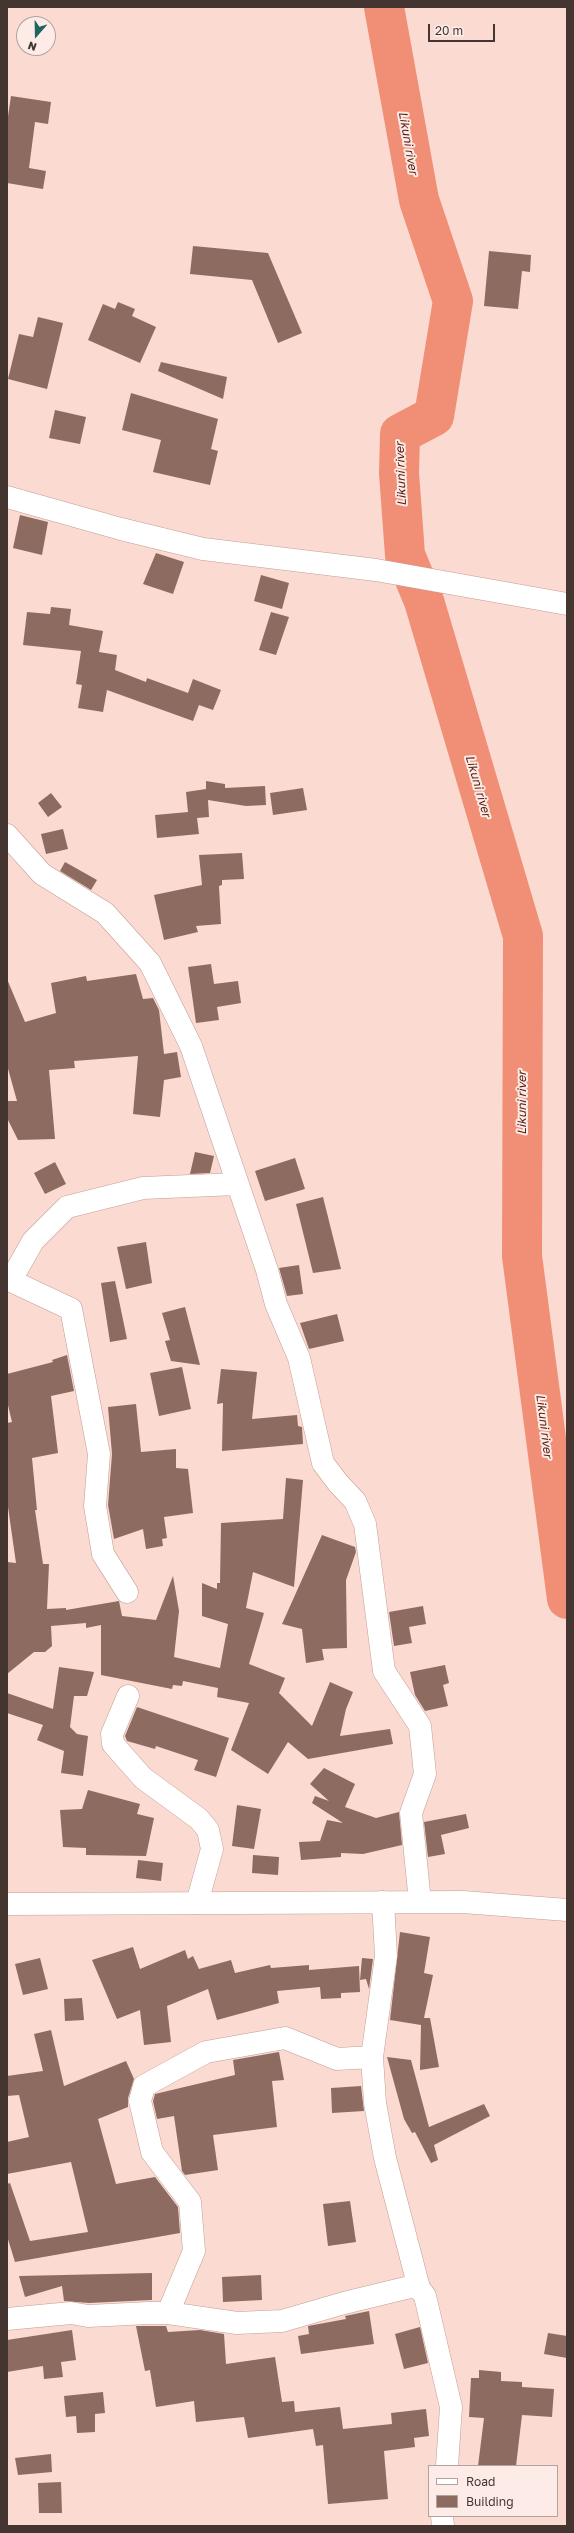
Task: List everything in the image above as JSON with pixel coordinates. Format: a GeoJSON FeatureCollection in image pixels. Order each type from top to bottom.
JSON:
{"type":"FeatureCollection","features":[{"type":"Feature","properties":{"kind":"street"},"geometry":{"type":"LineString","coordinates":[[7,496],[121,529],[203,549],[397,574],[567,604]]}},
{"type":"Feature","properties":{"kind":"street"},"geometry":{"type":"LineString","coordinates":[[545,600],[567,596]]}},
{"type":"Feature","properties":{"kind":"street"},"geometry":{"type":"LineString","coordinates":[[7,835],[42,874],[105,913],[150,963],[191,1046],[267,1270],[276,1304],[299,1358],[323,1462],[338,1483],[355,1501],[365,1524],[384,1671],[420,1726],[425,1774],[411,1812],[420,1902]]}},
{"type":"Feature","properties":{"kind":"street"},"geometry":{"type":"LineString","coordinates":[[127,1592],[103,1554],[95,1506],[99,1454],[71,1309],[9,1280],[33,1241],[67,1208],[143,1188],[237,1184]]}},
{"type":"Feature","properties":{"kind":"street"},"geometry":{"type":"LineString","coordinates":[[128,1696],[112,1734],[113,1744],[143,1778],[199,1818],[208,1830],[212,1849],[197,1903]]}},
{"type":"Feature","properties":{"kind":"street"},"geometry":{"type":"LineString","coordinates":[[384,1902],[386,1956],[372,2057],[375,2103],[385,2158],[419,2288],[425,2296],[451,2407],[447,2465]]}},
{"type":"Feature","properties":{"kind":"street"},"geometry":{"type":"LineString","coordinates":[[7,1904],[463,1902],[567,1910]]}},
{"type":"Feature","properties":{"kind":"street"},"geometry":{"type":"LineString","coordinates":[[168,2313],[194,2251],[190,2202],[152,2152],[140,2101],[144,2086],[206,2052],[285,2038],[337,2059],[372,2057]]}},
{"type":"Feature","properties":{"kind":"street"},"geometry":{"type":"LineString","coordinates":[[7,2319],[71,2313],[88,2316],[168,2313],[237,2323],[282,2321],[344,2303],[410,2287],[419,2288]]}},
{"type":"Feature","properties":{"kind":"building"},"geometry":{"type":"Polygon","coordinates":[[[11,96],[51,102],[48,124],[35,122],[29,168],[46,171],[43,189],[7,183],[7,123],[11,96]]]}},
{"type":"Feature","properties":{"kind":"building"},"geometry":{"type":"Polygon","coordinates":[[[193,246],[268,253],[302,333],[278,343],[252,280],[190,274],[193,246]]]}},
{"type":"Feature","properties":{"kind":"building"},"geometry":{"type":"Polygon","coordinates":[[[489,251],[531,255],[530,272],[522,271],[518,309],[484,306],[489,251]]]}},
{"type":"Feature","properties":{"kind":"building"},"geometry":{"type":"Polygon","coordinates":[[[118,302],[135,309],[132,316],[156,327],[140,363],[88,340],[103,304],[115,309],[118,302]]]}},
{"type":"Feature","properties":{"kind":"building"},"geometry":{"type":"Polygon","coordinates":[[[38,317],[63,323],[47,389],[8,379],[19,334],[33,337],[38,317]]]}},
{"type":"Feature","properties":{"kind":"building"},"geometry":{"type":"Polygon","coordinates":[[[161,362],[227,377],[223,399],[158,371],[161,362]]]}},
{"type":"Feature","properties":{"kind":"building"},"geometry":{"type":"Polygon","coordinates":[[[131,393],[218,419],[211,449],[218,451],[210,485],[153,472],[161,440],[122,430],[131,393]]]}},
{"type":"Feature","properties":{"kind":"building"},"geometry":{"type":"Polygon","coordinates":[[[55,410],[86,417],[80,444],[49,438],[55,410]]]}},
{"type":"Feature","properties":{"kind":"building"},"geometry":{"type":"Polygon","coordinates":[[[20,515],[48,522],[42,555],[13,548],[20,515]]]}},
{"type":"Feature","properties":{"kind":"building"},"geometry":{"type":"Polygon","coordinates":[[[156,553],[184,562],[173,594],[143,584],[156,553]]]}},
{"type":"Feature","properties":{"kind":"building"},"geometry":{"type":"Polygon","coordinates":[[[261,575],[289,583],[282,609],[254,601],[261,575]]]}},
{"type":"Feature","properties":{"kind":"building"},"geometry":{"type":"Polygon","coordinates":[[[51,607],[71,609],[69,625],[103,631],[99,652],[117,655],[115,670],[146,682],[147,678],[188,693],[193,679],[221,690],[213,710],[199,705],[193,721],[107,690],[103,712],[78,708],[82,685],[76,684],[81,651],[23,645],[27,612],[50,614],[51,607]]]}},
{"type":"Feature","properties":{"kind":"building"},"geometry":{"type":"Polygon","coordinates":[[[271,612],[289,617],[276,655],[259,650],[271,612]]]}},
{"type":"Feature","properties":{"kind":"building"},"geometry":{"type":"Polygon","coordinates":[[[206,781],[225,784],[225,788],[265,786],[266,805],[246,806],[208,800],[209,817],[197,818],[199,834],[157,838],[155,815],[188,812],[186,792],[206,789],[206,781]]]}},
{"type":"Feature","properties":{"kind":"building"},"geometry":{"type":"Polygon","coordinates":[[[303,788],[307,810],[273,815],[270,793],[303,788]]]}},
{"type":"Feature","properties":{"kind":"building"},"geometry":{"type":"Polygon","coordinates":[[[51,793],[62,807],[48,817],[38,803],[51,793]]]}},
{"type":"Feature","properties":{"kind":"building"},"geometry":{"type":"Polygon","coordinates":[[[63,829],[68,849],[46,854],[41,834],[63,829]]]}},
{"type":"Feature","properties":{"kind":"building"},"geometry":{"type":"Polygon","coordinates":[[[242,853],[244,879],[222,880],[222,885],[219,886],[221,924],[196,926],[198,932],[164,940],[154,895],[202,885],[199,855],[242,853]]]}},
{"type":"Feature","properties":{"kind":"building"},"geometry":{"type":"Polygon","coordinates":[[[65,862],[97,880],[91,890],[60,871],[65,862]]]}},
{"type":"Feature","properties":{"kind":"building"},"geometry":{"type":"Polygon","coordinates":[[[211,964],[214,984],[238,981],[241,1003],[217,1007],[219,1020],[196,1023],[188,967],[211,964]]]}},
{"type":"Feature","properties":{"kind":"building"},"geometry":{"type":"Polygon","coordinates":[[[136,974],[143,999],[153,998],[159,1010],[164,1054],[177,1052],[181,1077],[164,1080],[160,1117],[133,1114],[138,1056],[74,1061],[75,1068],[49,1070],[55,1139],[18,1140],[7,1118],[7,1101],[17,1101],[7,1065],[7,979],[25,1022],[56,1013],[51,983],[86,976],[87,981],[136,974]]]}},
{"type":"Feature","properties":{"kind":"building"},"geometry":{"type":"Polygon","coordinates":[[[195,1152],[214,1156],[210,1173],[190,1174],[195,1152]]]}},
{"type":"Feature","properties":{"kind":"building"},"geometry":{"type":"Polygon","coordinates":[[[295,1158],[305,1189],[265,1201],[255,1171],[295,1158]]]}},
{"type":"Feature","properties":{"kind":"building"},"geometry":{"type":"Polygon","coordinates":[[[55,1162],[66,1184],[45,1194],[34,1173],[55,1162]]]}},
{"type":"Feature","properties":{"kind":"building"},"geometry":{"type":"Polygon","coordinates":[[[323,1197],[341,1269],[313,1273],[296,1204],[323,1197]]]}},
{"type":"Feature","properties":{"kind":"building"},"geometry":{"type":"Polygon","coordinates":[[[146,1242],[152,1283],[126,1289],[117,1247],[146,1242]]]}},
{"type":"Feature","properties":{"kind":"building"},"geometry":{"type":"Polygon","coordinates":[[[299,1265],[303,1294],[287,1296],[279,1268],[299,1265]]]}},
{"type":"Feature","properties":{"kind":"building"},"geometry":{"type":"Polygon","coordinates":[[[115,1281],[127,1339],[110,1342],[101,1283],[115,1281]]]}},
{"type":"Feature","properties":{"kind":"building"},"geometry":{"type":"Polygon","coordinates":[[[185,1307],[200,1365],[171,1361],[165,1341],[170,1340],[162,1313],[185,1307]]]}},
{"type":"Feature","properties":{"kind":"building"},"geometry":{"type":"Polygon","coordinates":[[[337,1314],[344,1341],[309,1349],[300,1323],[337,1314]]]}},
{"type":"Feature","properties":{"kind":"building"},"geometry":{"type":"Polygon","coordinates":[[[67,1355],[74,1391],[51,1396],[58,1453],[32,1458],[37,1510],[35,1510],[43,1564],[49,1564],[47,1609],[66,1608],[66,1610],[119,1601],[122,1616],[156,1620],[173,1576],[179,1611],[174,1657],[220,1668],[228,1624],[202,1616],[202,1583],[217,1589],[217,1583],[220,1583],[221,1523],[283,1519],[286,1478],[303,1480],[294,1587],[253,1572],[246,1608],[264,1613],[249,1664],[285,1678],[279,1693],[312,1726],[330,1682],[353,1692],[346,1709],[340,1736],[390,1729],[393,1744],[308,1759],[288,1742],[268,1774],[231,1750],[249,1703],[217,1697],[218,1688],[183,1681],[182,1686],[173,1685],[172,1689],[101,1675],[101,1625],[86,1628],[86,1623],[51,1626],[52,1646],[45,1652],[34,1652],[7,1674],[7,1562],[16,1563],[7,1500],[7,1423],[12,1422],[7,1401],[7,1374],[53,1362],[52,1360],[67,1355]]]}},
{"type":"Feature","properties":{"kind":"building"},"geometry":{"type":"Polygon","coordinates":[[[182,1367],[191,1409],[159,1416],[150,1373],[182,1367]]]}},
{"type":"Feature","properties":{"kind":"building"},"geometry":{"type":"Polygon","coordinates":[[[221,1369],[257,1372],[252,1419],[297,1415],[298,1426],[302,1427],[303,1444],[222,1451],[223,1403],[217,1404],[221,1369]]]}},
{"type":"Feature","properties":{"kind":"building"},"geometry":{"type":"Polygon","coordinates":[[[136,1404],[141,1452],[176,1449],[176,1468],[188,1469],[193,1513],[164,1517],[167,1538],[162,1539],[163,1546],[146,1549],[143,1529],[114,1539],[108,1505],[112,1454],[108,1407],[136,1404]]]}},
{"type":"Feature","properties":{"kind":"building"},"geometry":{"type":"Polygon","coordinates":[[[322,1535],[355,1547],[356,1552],[346,1580],[347,1648],[322,1649],[324,1660],[306,1663],[302,1629],[282,1624],[322,1535]]]}},
{"type":"Feature","properties":{"kind":"building"},"geometry":{"type":"Polygon","coordinates":[[[423,1606],[426,1624],[409,1627],[412,1643],[394,1646],[389,1612],[423,1606]]]}},
{"type":"Feature","properties":{"kind":"building"},"geometry":{"type":"Polygon","coordinates":[[[445,1665],[449,1683],[443,1685],[448,1706],[425,1711],[415,1695],[410,1672],[445,1665]]]}},
{"type":"Feature","properties":{"kind":"building"},"geometry":{"type":"Polygon","coordinates":[[[59,1667],[94,1672],[87,1696],[74,1696],[70,1727],[77,1734],[88,1736],[83,1776],[61,1773],[64,1751],[37,1740],[43,1725],[7,1713],[7,1693],[53,1709],[59,1667]]]}},
{"type":"Feature","properties":{"kind":"building"},"geometry":{"type":"Polygon","coordinates":[[[137,1707],[229,1738],[216,1777],[194,1770],[198,1760],[156,1746],[155,1749],[127,1741],[125,1736],[137,1707]]]}},
{"type":"Feature","properties":{"kind":"building"},"geometry":{"type":"Polygon","coordinates":[[[324,1768],[355,1784],[345,1807],[376,1818],[399,1812],[402,1845],[363,1854],[341,1853],[341,1857],[301,1860],[299,1842],[320,1841],[327,1820],[343,1823],[312,1803],[315,1796],[329,1801],[310,1784],[324,1768]]]}},
{"type":"Feature","properties":{"kind":"building"},"geometry":{"type":"Polygon","coordinates":[[[88,1790],[140,1804],[137,1814],[154,1818],[146,1856],[86,1855],[86,1848],[63,1847],[60,1810],[82,1809],[88,1790]]]}},
{"type":"Feature","properties":{"kind":"building"},"geometry":{"type":"Polygon","coordinates":[[[237,1805],[261,1809],[254,1849],[232,1846],[237,1805]]]}},
{"type":"Feature","properties":{"kind":"building"},"geometry":{"type":"Polygon","coordinates":[[[466,1814],[469,1828],[441,1835],[445,1854],[428,1857],[424,1822],[466,1814]]]}},
{"type":"Feature","properties":{"kind":"building"},"geometry":{"type":"Polygon","coordinates":[[[253,1855],[279,1857],[278,1875],[252,1873],[253,1855]]]}},
{"type":"Feature","properties":{"kind":"building"},"geometry":{"type":"Polygon","coordinates":[[[138,1860],[163,1863],[161,1881],[136,1878],[138,1860]]]}},
{"type":"Feature","properties":{"kind":"building"},"geometry":{"type":"Polygon","coordinates":[[[400,1932],[430,1937],[424,1973],[433,1975],[424,2018],[430,2018],[439,2067],[420,2070],[421,2025],[390,2020],[400,1932]]]}},
{"type":"Feature","properties":{"kind":"building"},"geometry":{"type":"Polygon","coordinates":[[[133,1947],[140,1969],[185,1950],[188,1959],[193,1956],[199,1969],[231,1960],[235,1973],[270,1965],[271,1968],[309,1965],[309,1970],[359,1966],[360,1992],[341,1993],[341,1998],[321,1999],[320,1987],[277,1991],[279,2003],[217,2020],[208,1989],[167,2006],[171,2042],[144,2045],[140,2010],[117,2019],[92,1960],[133,1947]]]}},
{"type":"Feature","properties":{"kind":"building"},"geometry":{"type":"Polygon","coordinates":[[[40,1958],[48,1989],[23,1995],[15,1964],[40,1958]]]}},
{"type":"Feature","properties":{"kind":"building"},"geometry":{"type":"Polygon","coordinates":[[[362,1958],[373,1959],[369,1989],[366,1979],[360,1980],[362,1958]]]}},
{"type":"Feature","properties":{"kind":"building"},"geometry":{"type":"Polygon","coordinates":[[[82,1998],[84,2020],[65,2021],[64,1999],[82,1998]]]}},
{"type":"Feature","properties":{"kind":"building"},"geometry":{"type":"Polygon","coordinates":[[[51,2030],[64,2086],[126,2061],[134,2079],[128,2098],[128,2107],[98,2119],[116,2184],[155,2177],[178,2207],[180,2233],[15,2262],[7,2236],[7,2184],[10,2183],[30,2241],[88,2232],[71,2162],[7,2174],[7,2142],[29,2137],[19,2095],[7,2096],[7,2076],[43,2071],[34,2034],[51,2030]]]}},
{"type":"Feature","properties":{"kind":"building"},"geometry":{"type":"Polygon","coordinates":[[[279,2052],[284,2080],[272,2081],[277,2127],[213,2135],[218,2170],[185,2175],[182,2171],[174,2116],[157,2119],[153,2101],[155,2094],[235,2075],[233,2060],[279,2052]]]}},
{"type":"Feature","properties":{"kind":"building"},"geometry":{"type":"Polygon","coordinates":[[[387,2057],[411,2060],[429,2127],[484,2104],[490,2116],[434,2145],[438,2160],[431,2163],[415,2132],[412,2133],[404,2119],[387,2057]]]}},
{"type":"Feature","properties":{"kind":"building"},"geometry":{"type":"Polygon","coordinates":[[[361,2086],[364,2111],[332,2113],[331,2088],[361,2086]]]}},
{"type":"Feature","properties":{"kind":"building"},"geometry":{"type":"Polygon","coordinates":[[[350,2201],[356,2242],[328,2246],[323,2204],[350,2201]]]}},
{"type":"Feature","properties":{"kind":"building"},"geometry":{"type":"Polygon","coordinates":[[[152,2273],[152,2300],[89,2303],[64,2301],[62,2286],[25,2297],[19,2276],[152,2273]]]}},
{"type":"Feature","properties":{"kind":"building"},"geometry":{"type":"Polygon","coordinates":[[[261,2275],[262,2300],[223,2302],[222,2277],[261,2275]]]}},
{"type":"Feature","properties":{"kind":"building"},"geometry":{"type":"Polygon","coordinates":[[[369,2311],[374,2344],[301,2354],[298,2336],[309,2334],[308,2326],[346,2319],[345,2316],[369,2311]]]}},
{"type":"Feature","properties":{"kind":"building"},"geometry":{"type":"Polygon","coordinates":[[[136,2326],[166,2326],[168,2332],[200,2330],[224,2334],[226,2364],[275,2357],[282,2402],[294,2401],[295,2412],[340,2407],[343,2429],[392,2424],[391,2413],[426,2409],[429,2436],[414,2438],[415,2447],[384,2451],[388,2499],[328,2504],[323,2445],[316,2446],[313,2429],[248,2438],[244,2417],[196,2422],[194,2401],[156,2407],[150,2370],[145,2371],[136,2326]]]}},
{"type":"Feature","properties":{"kind":"building"},"geometry":{"type":"Polygon","coordinates":[[[420,2327],[428,2363],[404,2369],[395,2334],[420,2327]]]}},
{"type":"Feature","properties":{"kind":"building"},"geometry":{"type":"Polygon","coordinates":[[[72,2330],[76,2360],[61,2362],[63,2377],[44,2379],[43,2366],[7,2372],[7,2340],[72,2330]]]}},
{"type":"Feature","properties":{"kind":"building"},"geometry":{"type":"Polygon","coordinates":[[[548,2333],[567,2336],[567,2358],[544,2354],[548,2333]]]}},
{"type":"Feature","properties":{"kind":"building"},"geometry":{"type":"Polygon","coordinates":[[[479,2370],[501,2372],[501,2381],[522,2382],[522,2387],[554,2389],[552,2417],[522,2415],[516,2465],[478,2465],[484,2418],[469,2417],[471,2378],[479,2378],[479,2370]]]}},
{"type":"Feature","properties":{"kind":"building"},"geometry":{"type":"Polygon","coordinates":[[[103,2392],[105,2413],[95,2414],[95,2432],[77,2433],[76,2416],[66,2417],[64,2396],[103,2392]]]}},
{"type":"Feature","properties":{"kind":"building"},"geometry":{"type":"Polygon","coordinates":[[[51,2454],[52,2472],[18,2475],[15,2458],[51,2454]]]}},
{"type":"Feature","properties":{"kind":"building"},"geometry":{"type":"Polygon","coordinates":[[[61,2482],[62,2513],[39,2513],[38,2483],[61,2482]]]}},
{"type":"Feature","properties":{"kind":"waterway","name":"Likuni river"},"geometry":{"type":"LineString","coordinates":[[384,7],[419,200],[453,301],[434,416],[400,434],[399,473],[405,555],[424,601],[523,936],[522,1256],[567,1599]]}}]}
